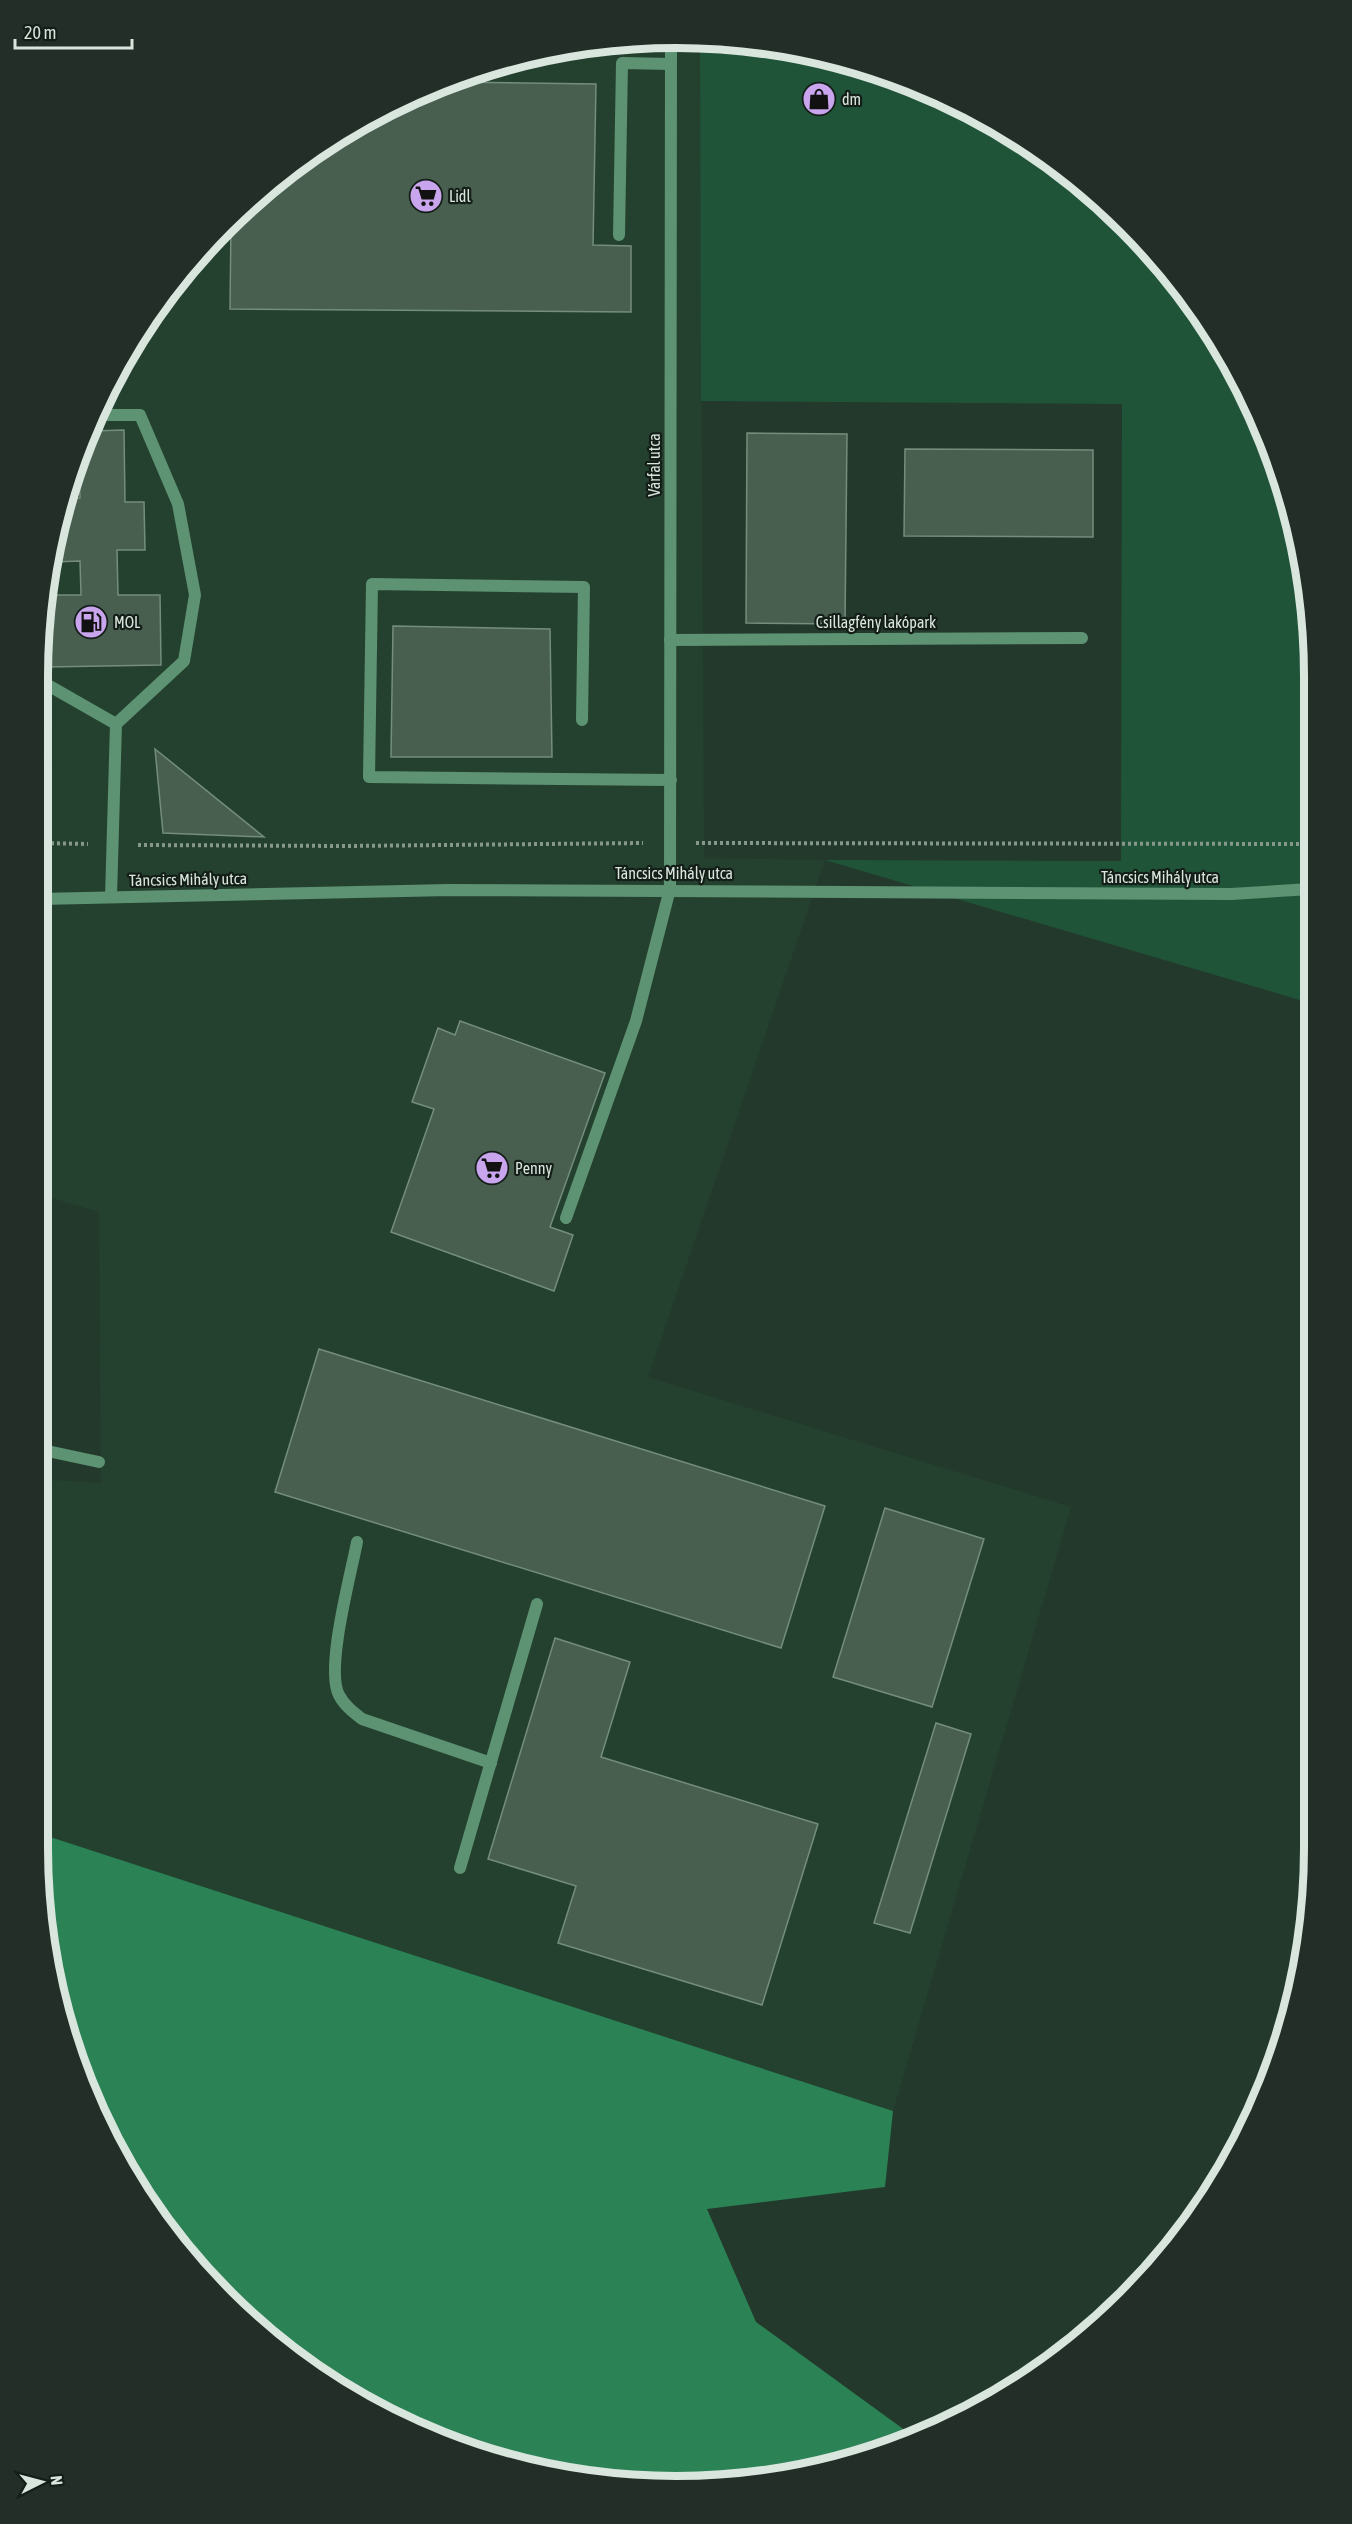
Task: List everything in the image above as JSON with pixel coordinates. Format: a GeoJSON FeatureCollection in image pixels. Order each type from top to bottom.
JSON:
{"type":"FeatureCollection","features":[{"type":"Feature","properties":{"kind":"street","name":"Várfal utca"},"geometry":{"type":"LineString","coordinates":[[566,1218],[636,1021],[670,889],[671,48]]}},
{"type":"Feature","properties":{"kind":"street"},"geometry":{"type":"LineString","coordinates":[[619,235],[622,63],[671,64]]}},
{"type":"Feature","properties":{"kind":"street"},"geometry":{"type":"LineString","coordinates":[[105,415],[140,415],[178,504],[195,595],[184,661],[116,724],[111,897]]}},
{"type":"Feature","properties":{"kind":"street"},"geometry":{"type":"LineString","coordinates":[[582,720],[584,586],[372,585],[369,777],[671,780]]}},
{"type":"Feature","properties":{"kind":"street","name":"Csillagfény lakópark"},"geometry":{"type":"LineString","coordinates":[[670,640],[1082,638]]}},
{"type":"Feature","properties":{"kind":"street"},"geometry":{"type":"LineString","coordinates":[[48,685],[116,724]]}},
{"type":"Feature","properties":{"kind":"street","name":"Táncsics Mihály utca"},"geometry":{"type":"LineString","coordinates":[[48,899],[449,890],[670,889],[1220,894],[1304,889]]}},
{"type":"Feature","properties":{"kind":"street"},"geometry":{"type":"LineString","coordinates":[[48,1451],[99,1462]]}},
{"type":"Feature","properties":{"kind":"street"},"geometry":{"type":"LineString","coordinates":[[357,1542],[336,1647],[334,1677],[338,1694],[362,1719],[491,1763]]}},
{"type":"Feature","properties":{"kind":"street"},"geometry":{"type":"LineString","coordinates":[[460,1868],[537,1604]]}},
{"type":"Feature","properties":{"kind":"shaded area"},"geometry":{"type":"Polygon","coordinates":[[[635,49],[700,49],[704,858],[825,860],[648,1377],[1071,1507],[893,2111],[48,1836],[48,1480],[101,1483],[99,1212],[48,1197],[48,676],[53,594],[69,513],[81,474],[113,398],[154,327],[204,262],[232,232],[294,178],[362,132],[436,96],[513,69],[594,53],[635,49]]]}},
{"type":"Feature","properties":{"kind":"shaded area"},"geometry":{"type":"Polygon","coordinates":[[[700,49],[758,53],[799,60],[878,81],[916,96],[990,132],[1025,154],[1090,204],[1120,232],[1174,294],[1220,362],[1256,436],[1283,513],[1299,594],[1303,635],[1304,1001],[825,860],[1121,861],[1122,404],[701,401],[700,49]]]}},
{"type":"Feature","properties":{"kind":"green space"},"geometry":{"type":"Polygon","coordinates":[[[48,1836],[893,2111],[885,2187],[707,2209],[756,2322],[907,2432],[839,2455],[758,2471],[676,2476],[594,2471],[513,2455],[474,2443],[398,2411],[327,2370],[262,2320],[204,2262],[154,2197],[113,2126],[81,2050],[60,1971],[49,1889],[48,1836]]]}},
{"type":"Feature","properties":{"kind":"building","name":"Lidl"},"geometry":{"type":"Polygon","coordinates":[[[471,82],[596,84],[593,245],[631,246],[631,312],[230,309],[231,233],[294,178],[362,132],[398,113],[471,82]]]}},
{"type":"Feature","properties":{"kind":"building"},"geometry":{"type":"Polygon","coordinates":[[[124,430],[125,502],[144,502],[145,550],[117,550],[118,595],[160,595],[161,665],[48,667],[53,595],[81,595],[80,561],[58,562],[69,513],[74,498],[80,498],[79,479],[98,431],[124,430]]]}},
{"type":"Feature","properties":{"kind":"building"},"geometry":{"type":"Polygon","coordinates":[[[747,433],[847,434],[845,624],[746,623],[747,433]]]}},
{"type":"Feature","properties":{"kind":"building"},"geometry":{"type":"Polygon","coordinates":[[[905,449],[1093,450],[1093,537],[904,536],[905,449]]]}},
{"type":"Feature","properties":{"kind":"building"},"geometry":{"type":"Polygon","coordinates":[[[393,626],[550,629],[552,757],[391,757],[393,626]]]}},
{"type":"Feature","properties":{"kind":"building"},"geometry":{"type":"Polygon","coordinates":[[[155,749],[264,837],[163,833],[155,749]]]}},
{"type":"Feature","properties":{"kind":"building","name":"Penny"},"geometry":{"type":"Polygon","coordinates":[[[460,1021],[605,1073],[550,1227],[573,1235],[554,1291],[391,1232],[434,1109],[412,1102],[438,1028],[455,1035],[460,1021]]]}},
{"type":"Feature","properties":{"kind":"building"},"geometry":{"type":"Polygon","coordinates":[[[319,1349],[825,1506],[781,1648],[275,1492],[319,1349]]]}},
{"type":"Feature","properties":{"kind":"building"},"geometry":{"type":"Polygon","coordinates":[[[885,1508],[984,1539],[932,1707],[833,1677],[885,1508]]]}},
{"type":"Feature","properties":{"kind":"building"},"geometry":{"type":"Polygon","coordinates":[[[555,1638],[630,1662],[601,1757],[818,1824],[762,2005],[558,1943],[576,1886],[488,1859],[555,1638]]]}},
{"type":"Feature","properties":{"kind":"building"},"geometry":{"type":"Polygon","coordinates":[[[936,1723],[971,1734],[910,1933],[874,1923],[936,1723]]]}},
{"type":"Feature","properties":{"kind":"place","name":"dm"},"geometry":{"type":"Point","coordinates":[819,99]}},
{"type":"Feature","properties":{"kind":"place","name":"Lidl"},"geometry":{"type":"Point","coordinates":[426,196]}},
{"type":"Feature","properties":{"kind":"place","name":"MOL"},"geometry":{"type":"Point","coordinates":[91,622]}},
{"type":"Feature","properties":{"kind":"place","name":"Penny"},"geometry":{"type":"Point","coordinates":[492,1168]}}]}
